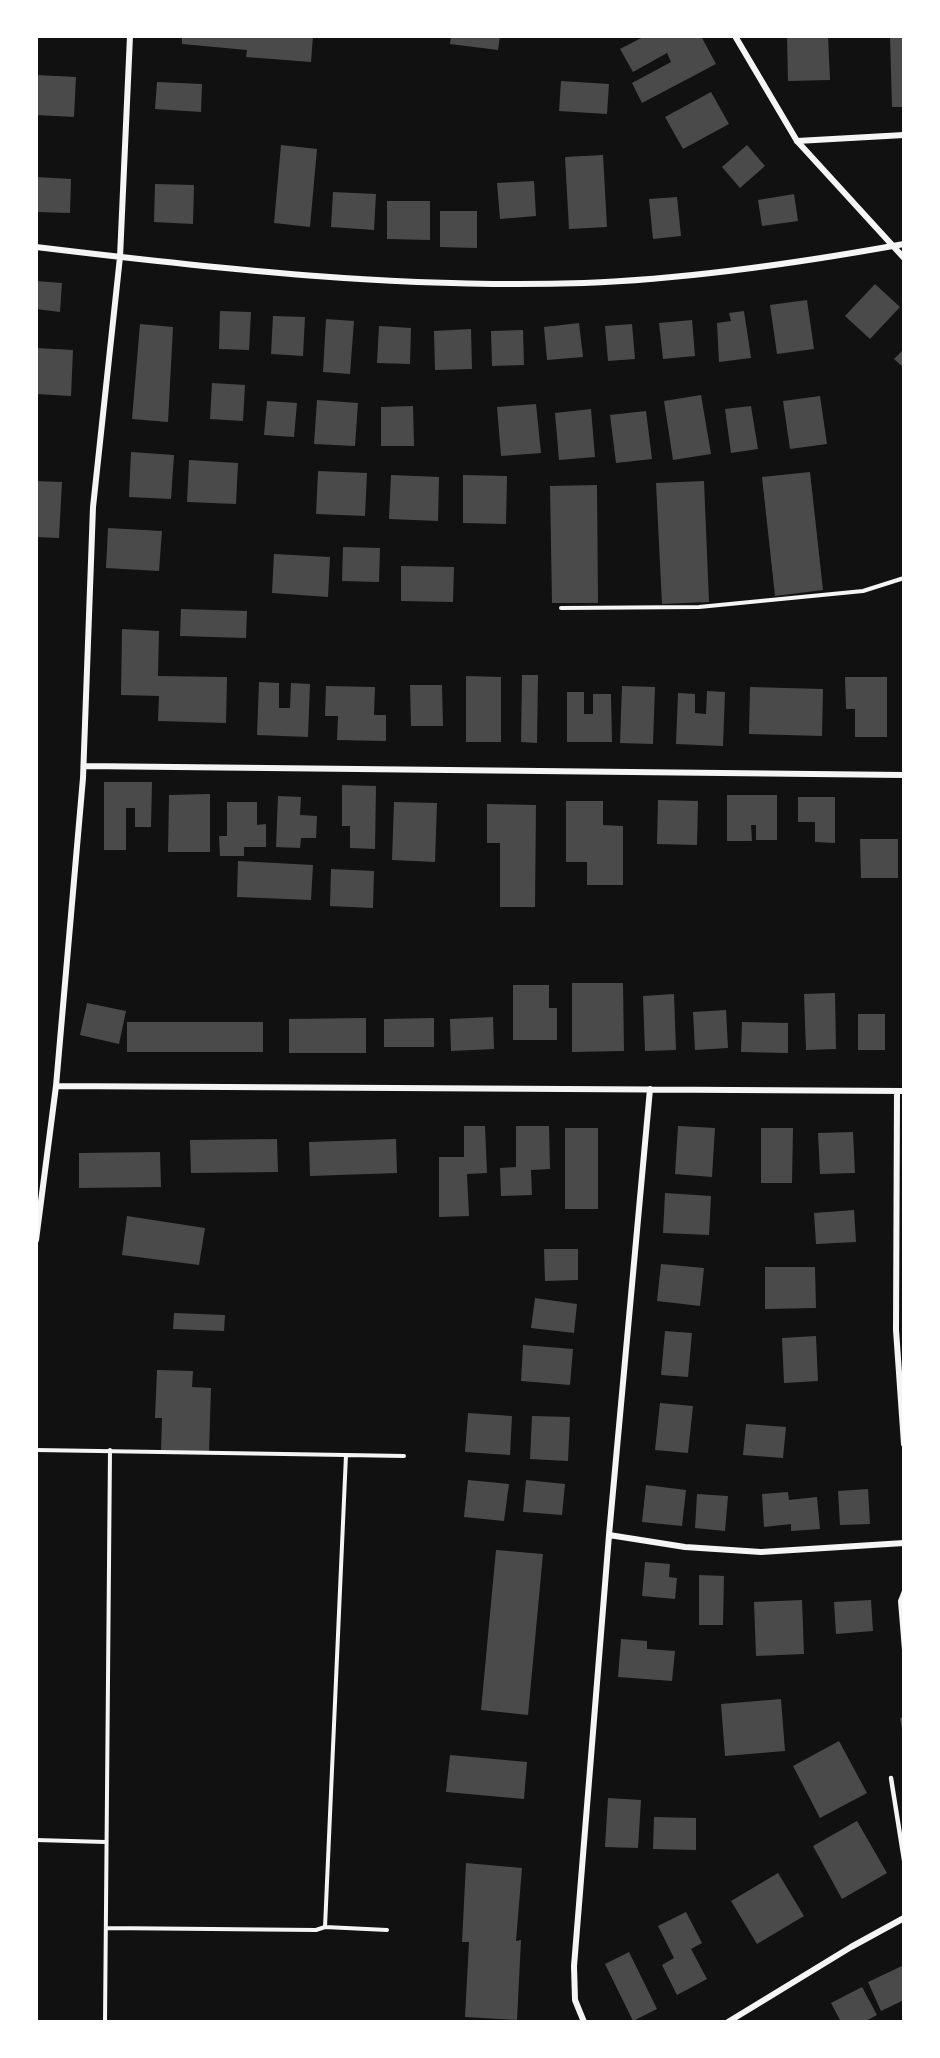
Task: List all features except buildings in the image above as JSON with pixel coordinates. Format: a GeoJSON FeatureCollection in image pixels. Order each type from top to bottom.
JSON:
{"type":"FeatureCollection","features":[{"type":"Feature","properties":{"kind":"street"},"geometry":{"type":"LineString","coordinates":[[36,1240],[56,1086],[84,766],[93,507],[120,257],[130,36]]}},
{"type":"Feature","properties":{"kind":"street"},"geometry":{"type":"LineString","coordinates":[[735,36],[797,141],[904,258]]}},
{"type":"Feature","properties":{"kind":"street"},"geometry":{"type":"LineString","coordinates":[[797,141],[904,135]]}},
{"type":"Feature","properties":{"kind":"street"},"geometry":{"type":"LineString","coordinates":[[36,247],[273,274],[378,280],[584,283],[744,269],[904,244]]}},
{"type":"Feature","properties":{"kind":"street"},"geometry":{"type":"LineString","coordinates":[[84,766],[904,775]]}},
{"type":"Feature","properties":{"kind":"street"},"geometry":{"type":"LineString","coordinates":[[56,1086],[901,1091],[896,1330],[904,1444]]}},
{"type":"Feature","properties":{"kind":"street"},"geometry":{"type":"LineString","coordinates":[[584,2022],[575,2000],[574,1966],[609,1535],[650,1089]]}},
{"type":"Feature","properties":{"kind":"street"},"geometry":{"type":"LineString","coordinates":[[609,1535],[685,1547],[761,1552],[904,1543]]}},
{"type":"Feature","properties":{"kind":"street"},"geometry":{"type":"LineString","coordinates":[[728,2022],[850,1947],[904,1918]]}},
{"type":"Feature","properties":{"kind":"lane"},"geometry":{"type":"LineString","coordinates":[[891,1778],[904,1860]]}},
{"type":"Feature","properties":{"kind":"path"},"geometry":{"type":"LineString","coordinates":[[561,608],[699,607],[863,591],[904,578]]}},
{"type":"Feature","properties":{"kind":"path"},"geometry":{"type":"LineString","coordinates":[[36,1450],[404,1456]]}},
{"type":"Feature","properties":{"kind":"path"},"geometry":{"type":"LineString","coordinates":[[105,2022],[110,1450]]}},
{"type":"Feature","properties":{"kind":"path"},"geometry":{"type":"LineString","coordinates":[[325,1927],[346,1455]]}},
{"type":"Feature","properties":{"kind":"path"},"geometry":{"type":"LineString","coordinates":[[904,1591],[900,1601],[904,1650]]}},
{"type":"Feature","properties":{"kind":"path"},"geometry":{"type":"LineString","coordinates":[[36,1840],[106,1842]]}},
{"type":"Feature","properties":{"kind":"path"},"geometry":{"type":"LineString","coordinates":[[106,1928],[316,1930],[325,1927],[387,1930]]}}]}
